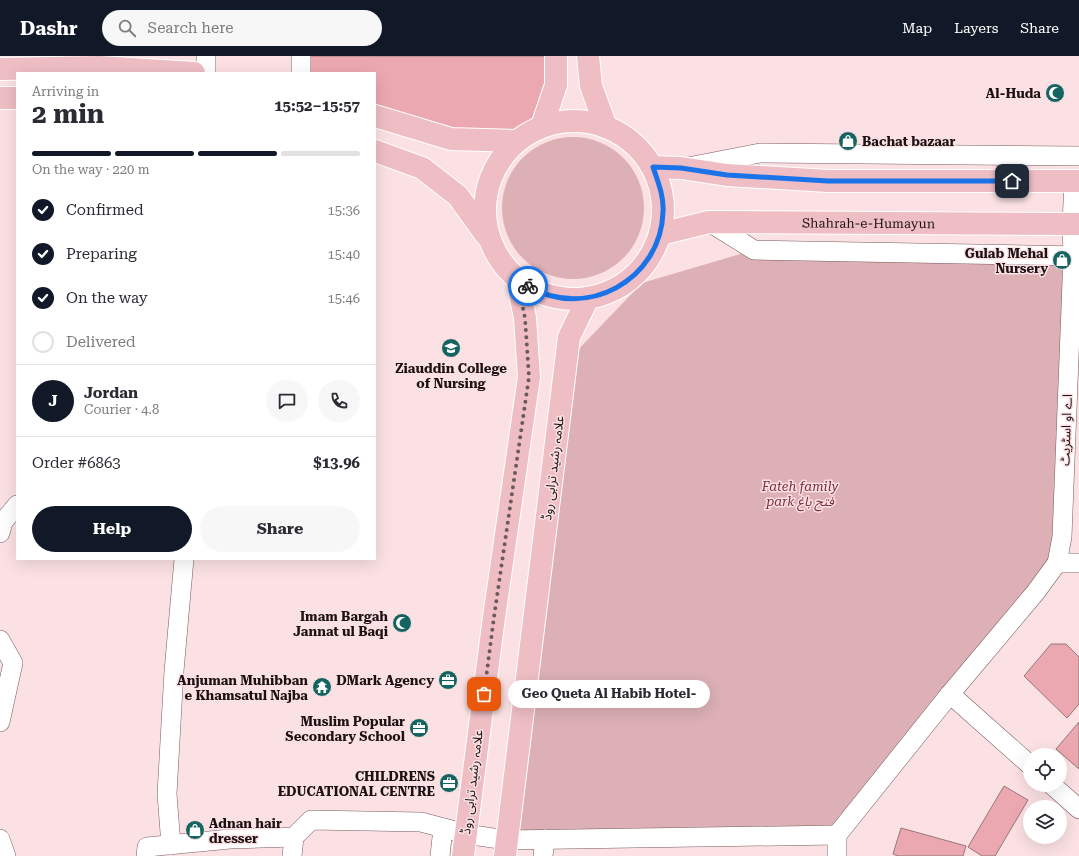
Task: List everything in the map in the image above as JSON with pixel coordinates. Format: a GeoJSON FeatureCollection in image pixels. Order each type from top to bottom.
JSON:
{"type":"FeatureCollection","features":[{"type":"Feature","properties":{"kind":"main road"},"geometry":{"type":"LineString","coordinates":[[542,126],[556,85],[556,56]]}},
{"type":"Feature","properties":{"kind":"main road"},"geometry":{"type":"LineString","coordinates":[[588,56],[591,86],[606,127]]}},
{"type":"Feature","properties":{"kind":"main road"},"geometry":{"type":"LineString","coordinates":[[1,69],[99,67],[178,72]]}},
{"type":"Feature","properties":{"kind":"main road"},"geometry":{"type":"LineString","coordinates":[[0,98],[16,98]]}},
{"type":"Feature","properties":{"kind":"main road"},"geometry":{"type":"LineString","coordinates":[[376,116],[452,139],[517,141]]}},
{"type":"Feature","properties":{"kind":"main road"},"geometry":{"type":"LineString","coordinates":[[376,151],[422,168],[458,196],[488,238],[500,261],[517,279],[539,292],[563,299],[588,298],[613,290],[634,276],[650,257],[660,234],[664,211],[661,189],[653,167],[638,147],[618,132],[595,122],[570,120],[542,126],[517,141],[498,162],[487,188],[484,214],[488,238]]}},
{"type":"Feature","properties":{"kind":"main road"},"geometry":{"type":"LineString","coordinates":[[653,167],[681,168],[727,175],[828,181],[1076,181]]}},
{"type":"Feature","properties":{"kind":"main road","name":"Shahrah-e-Humayun"},"geometry":{"type":"LineString","coordinates":[[660,234],[709,222],[1075,224]]}},
{"type":"Feature","properties":{"kind":"main road","name":"علامہ رشید ترابی روڈ"},"geometry":{"type":"LineString","coordinates":[[463,856],[494,617],[529,377],[525,318],[517,279]]}},
{"type":"Feature","properties":{"kind":"main road","name":"علامہ رشید ترابی روڈ"},"geometry":{"type":"LineString","coordinates":[[506,848],[569,337],[588,298]]}},
{"type":"Feature","properties":{"kind":"street"},"geometry":{"type":"LineString","coordinates":[[206,56],[206,72]]}},
{"type":"Feature","properties":{"kind":"street"},"geometry":{"type":"LineString","coordinates":[[301,56],[301,72]]}},
{"type":"Feature","properties":{"kind":"street"},"geometry":{"type":"LineString","coordinates":[[681,168],[760,153],[1079,156]]}},
{"type":"Feature","properties":{"kind":"street","name":"اے او اسٹریٹ"},"geometry":{"type":"LineString","coordinates":[[1057,563],[1062,537],[1076,256],[1076,181]]}},
{"type":"Feature","properties":{"kind":"street"},"geometry":{"type":"LineString","coordinates":[[709,222],[754,250],[1076,256]]}},
{"type":"Feature","properties":{"kind":"street"},"geometry":{"type":"LineString","coordinates":[[0,533],[3,522],[16,506]]}},
{"type":"Feature","properties":{"kind":"street"},"geometry":{"type":"LineString","coordinates":[[171,845],[167,794],[174,671],[184,560]]}},
{"type":"Feature","properties":{"kind":"street"},"geometry":{"type":"LineString","coordinates":[[837,856],[837,835],[950,694],[1035,593],[1057,563],[1079,563]]}},
{"type":"Feature","properties":{"kind":"street"},"geometry":{"type":"LineString","coordinates":[[0,640],[13,663],[0,722]]}},
{"type":"Feature","properties":{"kind":"street"},"geometry":{"type":"LineString","coordinates":[[950,694],[1023,759]]}},
{"type":"Feature","properties":{"kind":"street"},"geometry":{"type":"LineString","coordinates":[[1060,792],[1079,809]]}},
{"type":"Feature","properties":{"kind":"street"},"geometry":{"type":"LineString","coordinates":[[292,856],[294,837],[311,820],[421,822],[466,834],[506,848],[544,848],[837,835]]}},
{"type":"Feature","properties":{"kind":"street"},"geometry":{"type":"LineString","coordinates":[[440,856],[443,828]]}},
{"type":"Feature","properties":{"kind":"street"},"geometry":{"type":"LineString","coordinates":[[146,856],[147,847],[171,845],[203,849],[230,839],[294,837]]}},
{"type":"Feature","properties":{"kind":"street"},"geometry":{"type":"LineString","coordinates":[[0,839],[6,856]]}},
{"type":"Feature","properties":{"kind":"green space"},"geometry":{"type":"Polygon","coordinates":[[[566,137],[580,137],[594,140],[612,149],[628,163],[641,187],[644,208],[641,229],[628,253],[618,263],[594,276],[580,279],[566,279],[552,276],[534,267],[518,253],[505,229],[502,215],[502,201],[505,187],[514,169],[528,153],[552,140],[566,137]]]}},
{"type":"Feature","properties":{"kind":"green space","name":"Fateh family park فتح باغ"},"geometry":{"type":"Polygon","coordinates":[[[754,250],[1073,256],[1057,563],[830,835],[506,840],[575,353],[642,283],[754,250]]]}},
{"type":"Feature","properties":{"kind":"building"},"geometry":{"type":"Polygon","coordinates":[[[302,56],[554,56],[540,125],[516,139],[451,138],[376,114],[376,72],[303,72],[302,56]]]}},
{"type":"Feature","properties":{"kind":"building"},"geometry":{"type":"Polygon","coordinates":[[[1051,644],[1066,644],[1079,657],[1079,704],[1067,718],[1024,676],[1051,644]]]}},
{"type":"Feature","properties":{"kind":"building"},"geometry":{"type":"Polygon","coordinates":[[[1079,722],[1079,769],[1067,759],[1067,748],[1057,748],[1079,722]]]}},
{"type":"Feature","properties":{"kind":"building"},"geometry":{"type":"Polygon","coordinates":[[[1004,786],[1028,800],[1023,800],[1023,808],[995,856],[982,856],[968,847],[1004,786]]]}},
{"type":"Feature","properties":{"kind":"building"},"geometry":{"type":"Polygon","coordinates":[[[901,828],[966,846],[963,856],[898,856],[893,854],[901,828]]]}},
{"type":"Feature","properties":{"kind":"way so far"},"geometry":{"type":"LineString","coordinates":[[484,694],[529,377],[525,318],[517,279],[528,286]]}},
{"type":"Feature","properties":{"kind":"place","name":"Al-Huda"},"geometry":{"type":"Point","coordinates":[1055,93]}},
{"type":"Feature","properties":{"kind":"place","name":"Bachat bazaar"},"geometry":{"type":"Point","coordinates":[848,141]}},
{"type":"Feature","properties":{"kind":"place","name":"Gulab Mehal Nursery"},"geometry":{"type":"Point","coordinates":[1062,260]}},
{"type":"Feature","properties":{"kind":"place","name":"Ziauddin College of Nursing"},"geometry":{"type":"Point","coordinates":[451,348]}},
{"type":"Feature","properties":{"kind":"place","name":"Imam Bargah Jannat ul Baqi"},"geometry":{"type":"Point","coordinates":[402,623]}},
{"type":"Feature","properties":{"kind":"place","name":"DMark Agency"},"geometry":{"type":"Point","coordinates":[448,680]}},
{"type":"Feature","properties":{"kind":"place","name":"Anjuman Muhibban e Khamsatul Najba"},"geometry":{"type":"Point","coordinates":[322,687]}},
{"type":"Feature","properties":{"kind":"place","name":"Geo Queta Al Habib Hotel-"},"geometry":{"type":"Point","coordinates":[484,694]}},
{"type":"Feature","properties":{"kind":"place","name":"Muslim Popular Secondary School"},"geometry":{"type":"Point","coordinates":[419,728]}},
{"type":"Feature","properties":{"kind":"place","name":"CHILDRENS EDUCATIONAL CENTRE"},"geometry":{"type":"Point","coordinates":[449,783]}},
{"type":"Feature","properties":{"kind":"place","name":"Adnan hair dresser"},"geometry":{"type":"Point","coordinates":[195,830]}},
{"type":"Feature","properties":{"kind":"route"},"geometry":{"type":"LineString","coordinates":[[528,286],[539,292],[563,299],[588,298],[613,290],[634,276],[650,257],[660,234],[664,211],[661,189],[653,167],[681,168],[727,175],[828,181],[1012,181]]}}]}
